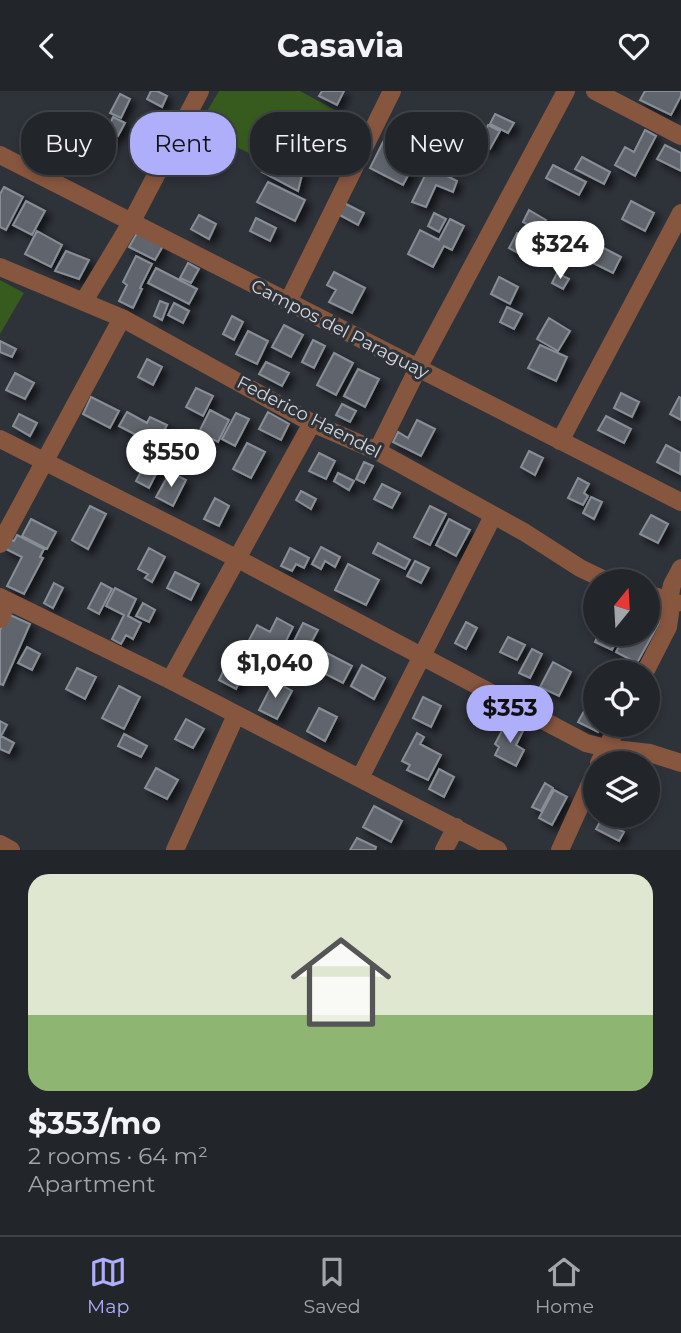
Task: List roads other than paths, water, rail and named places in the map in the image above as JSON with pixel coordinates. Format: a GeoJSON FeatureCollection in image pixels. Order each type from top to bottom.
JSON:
{"type":"FeatureCollection","features":[{"type":"Feature","properties":{"kind":"street"},"geometry":{"type":"LineString","coordinates":[[84,301],[131,223],[200,91]]}},
{"type":"Feature","properties":{"kind":"street"},"geometry":{"type":"LineString","coordinates":[[288,302],[392,91]]}},
{"type":"Feature","properties":{"kind":"street"},"geometry":{"type":"LineString","coordinates":[[377,451],[418,368],[566,91]]}},
{"type":"Feature","properties":{"kind":"street"},"geometry":{"type":"LineString","coordinates":[[595,91],[681,137]]}},
{"type":"Feature","properties":{"kind":"street","name":"Campos del Paraguay"},"geometry":{"type":"LineString","coordinates":[[0,155],[681,502]]}},
{"type":"Feature","properties":{"kind":"street"},"geometry":{"type":"LineString","coordinates":[[560,441],[681,213]]}},
{"type":"Feature","properties":{"kind":"street","name":"Federico Haendel"},"geometry":{"type":"LineString","coordinates":[[2,267],[122,318],[312,423],[377,451],[524,532],[583,569]]}},
{"type":"Feature","properties":{"kind":"street"},"geometry":{"type":"LineString","coordinates":[[0,544],[122,318]]}},
{"type":"Feature","properties":{"kind":"street"},"geometry":{"type":"LineString","coordinates":[[170,680],[312,423]]}},
{"type":"Feature","properties":{"kind":"street"},"geometry":{"type":"LineString","coordinates":[[0,439],[238,559],[586,743],[596,751]]}},
{"type":"Feature","properties":{"kind":"street"},"geometry":{"type":"LineString","coordinates":[[360,778],[494,516]]}},
{"type":"Feature","properties":{"kind":"street"},"geometry":{"type":"LineString","coordinates":[[651,660],[667,627],[675,602],[672,585],[681,568]]}},
{"type":"Feature","properties":{"kind":"street"},"geometry":{"type":"LineString","coordinates":[[0,619],[4,599],[170,680],[498,850]]}},
{"type":"Feature","properties":{"kind":"street"},"geometry":{"type":"LineString","coordinates":[[175,850],[236,715]]}},
{"type":"Feature","properties":{"kind":"street"},"geometry":{"type":"LineString","coordinates":[[660,756],[681,763]]}},
{"type":"Feature","properties":{"kind":"street"},"geometry":{"type":"LineString","coordinates":[[560,850],[583,799]]}},
{"type":"Feature","properties":{"kind":"street"},"geometry":{"type":"LineString","coordinates":[[444,850],[456,827]]}},
{"type":"Feature","properties":{"kind":"street"},"geometry":{"type":"LineString","coordinates":[[0,844],[11,850]]}}]}
